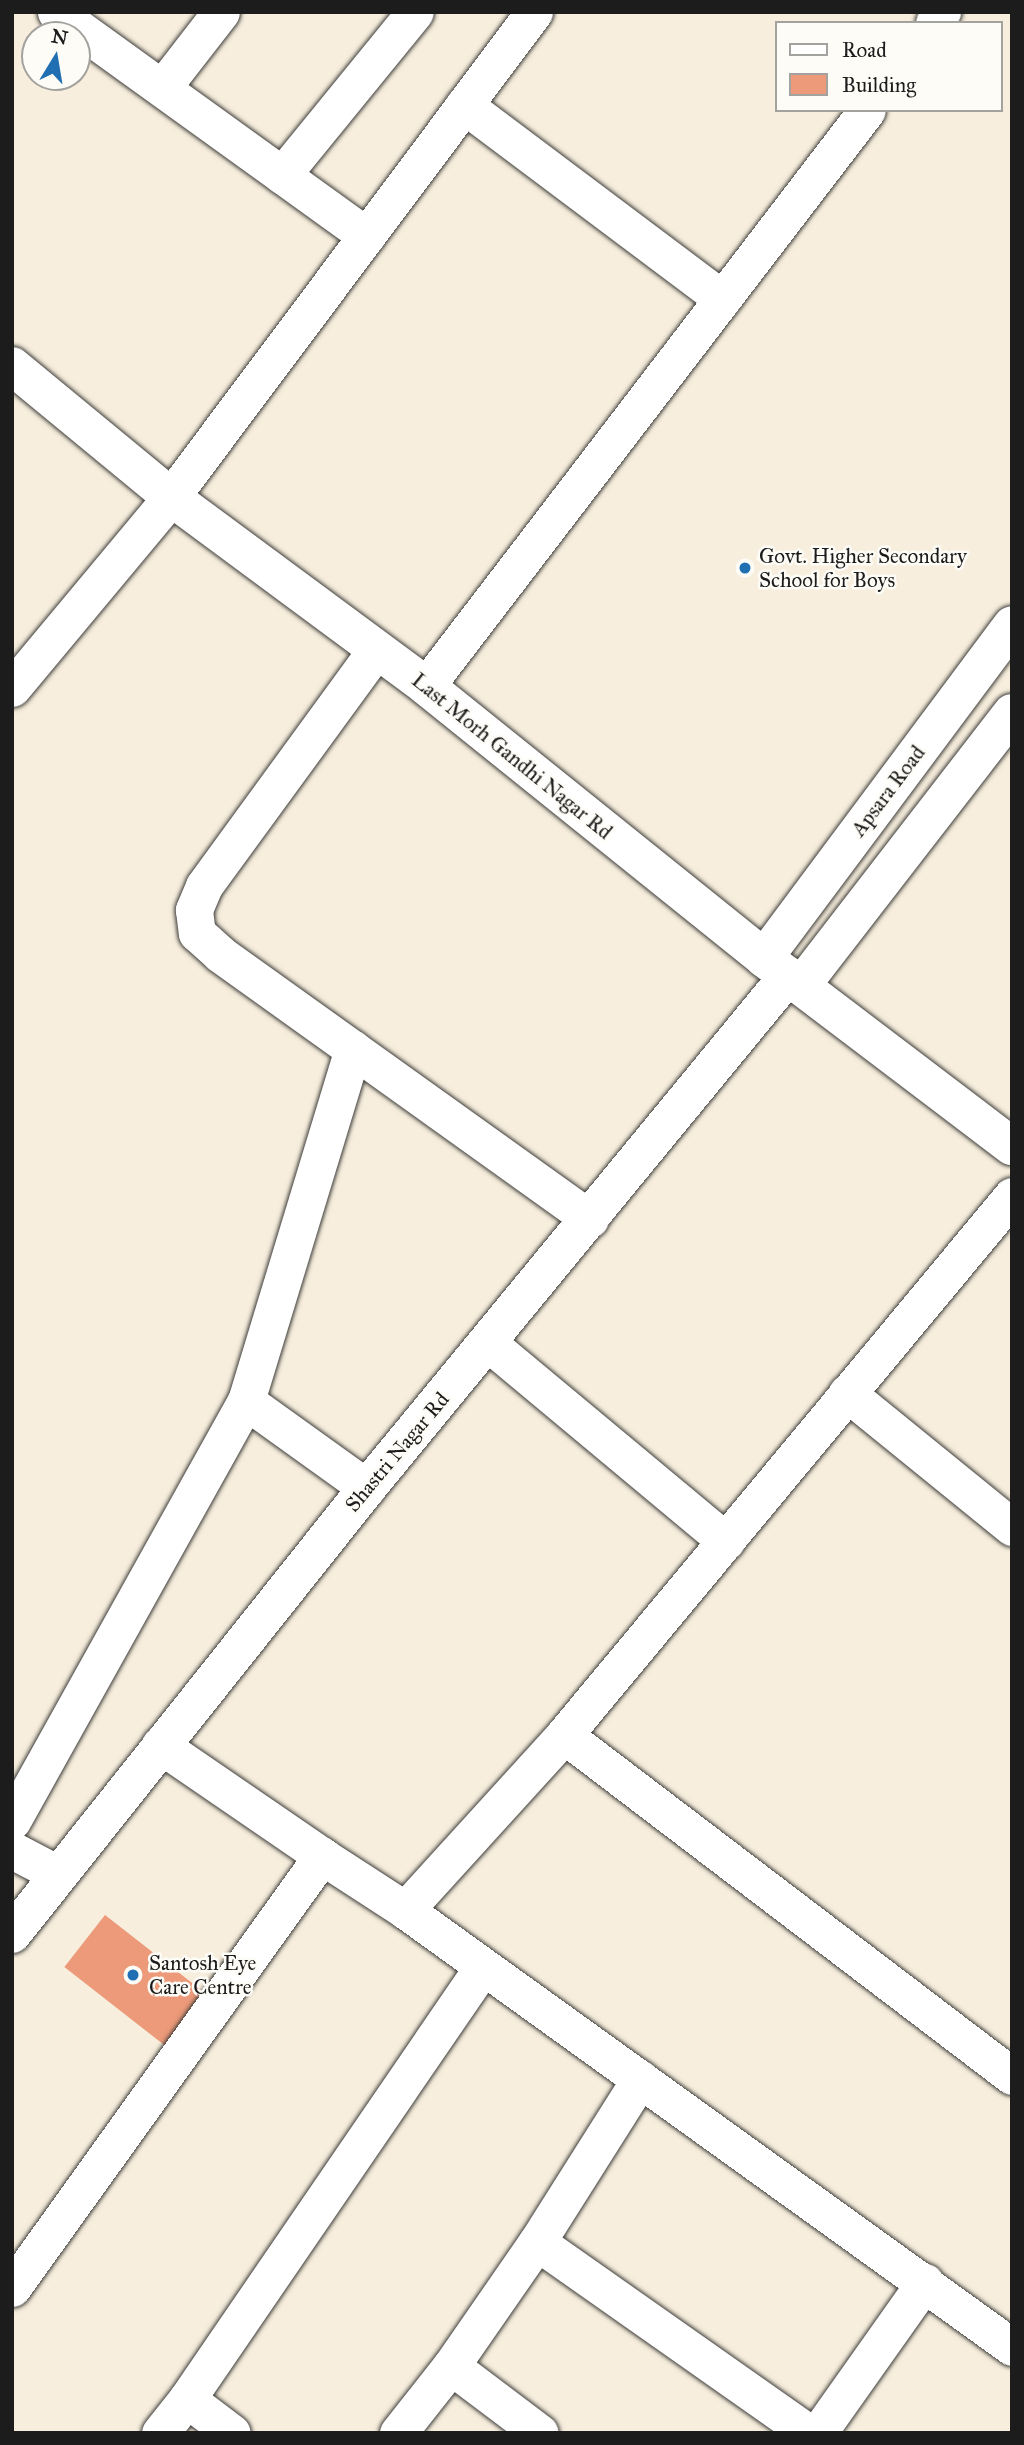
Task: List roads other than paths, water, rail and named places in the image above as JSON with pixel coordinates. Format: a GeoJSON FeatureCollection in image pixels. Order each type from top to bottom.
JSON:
{"type":"FeatureCollection","features":[{"type":"Feature","properties":{"kind":"street"},"geometry":{"type":"LineString","coordinates":[[56,12],[366,236]]}},
{"type":"Feature","properties":{"kind":"street"},"geometry":{"type":"LineString","coordinates":[[162,88],[221,12]]}},
{"type":"Feature","properties":{"kind":"street"},"geometry":{"type":"LineString","coordinates":[[282,175],[415,12]]}},
{"type":"Feature","properties":{"kind":"street"},"geometry":{"type":"LineString","coordinates":[[12,688],[171,497],[534,12]]}},
{"type":"Feature","properties":{"kind":"street"},"geometry":{"type":"LineString","coordinates":[[464,105],[722,299]]}},
{"type":"Feature","properties":{"kind":"street"},"geometry":{"type":"LineString","coordinates":[[426,686],[865,112]]}},
{"type":"Feature","properties":{"kind":"street","name":"Last Morh Gandhi Nagar Rd"},"geometry":{"type":"LineString","coordinates":[[12,366],[171,497],[426,686],[784,973],[1012,1146]]}},
{"type":"Feature","properties":{"kind":"street","name":"Apsara Road"},"geometry":{"type":"LineString","coordinates":[[784,973],[1012,625]]}},
{"type":"Feature","properties":{"kind":"street"},"geometry":{"type":"LineString","coordinates":[[376,650],[204,886],[194,910],[197,933],[220,954],[590,1219]]}},
{"type":"Feature","properties":{"kind":"street"},"geometry":{"type":"LineString","coordinates":[[784,973],[1012,713]]}},
{"type":"Feature","properties":{"kind":"street","name":"Shastri Nagar Rd"},"geometry":{"type":"LineString","coordinates":[[12,1934],[160,1745],[367,1488],[590,1219],[784,973]]}},
{"type":"Feature","properties":{"kind":"street"},"geometry":{"type":"LineString","coordinates":[[12,1821],[246,1401],[353,1049]]}},
{"type":"Feature","properties":{"kind":"street"},"geometry":{"type":"LineString","coordinates":[[405,1910],[564,1735],[1012,1196]]}},
{"type":"Feature","properties":{"kind":"street"},"geometry":{"type":"LineString","coordinates":[[487,1342],[726,1541]]}},
{"type":"Feature","properties":{"kind":"street"},"geometry":{"type":"LineString","coordinates":[[847,1393],[1012,1527]]}},
{"type":"Feature","properties":{"kind":"street"},"geometry":{"type":"LineString","coordinates":[[246,1401],[367,1488]]}},
{"type":"Feature","properties":{"kind":"street"},"geometry":{"type":"LineString","coordinates":[[564,1735],[1012,2076]]}},
{"type":"Feature","properties":{"kind":"street"},"geometry":{"type":"LineString","coordinates":[[160,1745],[405,1910],[1012,2347]]}},
{"type":"Feature","properties":{"kind":"street"},"geometry":{"type":"LineString","coordinates":[[12,1850],[58,1874]]}},
{"type":"Feature","properties":{"kind":"street"},"geometry":{"type":"LineString","coordinates":[[12,2288],[322,1856]]}},
{"type":"Feature","properties":{"kind":"street"},"geometry":{"type":"LineString","coordinates":[[160,2433],[187,2399],[482,1968]]}},
{"type":"Feature","properties":{"kind":"street"},"geometry":{"type":"LineString","coordinates":[[398,2433],[451,2366],[537,2242],[640,2079]]}},
{"type":"Feature","properties":{"kind":"street"},"geometry":{"type":"LineString","coordinates":[[537,2242],[809,2433]]}},
{"type":"Feature","properties":{"kind":"street"},"geometry":{"type":"LineString","coordinates":[[818,2433],[925,2282]]}},
{"type":"Feature","properties":{"kind":"street"},"geometry":{"type":"LineString","coordinates":[[451,2366],[540,2433]]}},
{"type":"Feature","properties":{"kind":"street"},"geometry":{"type":"LineString","coordinates":[[187,2399],[232,2433]]}},
{"type":"Feature","properties":{"kind":"place","name":"Govt. Higher Secondary School for Boys"},"geometry":{"type":"Point","coordinates":[745,568]}},
{"type":"Feature","properties":{"kind":"place","name":"Santosh Eye Care Centre"},"geometry":{"type":"Point","coordinates":[133,1975]}}]}
